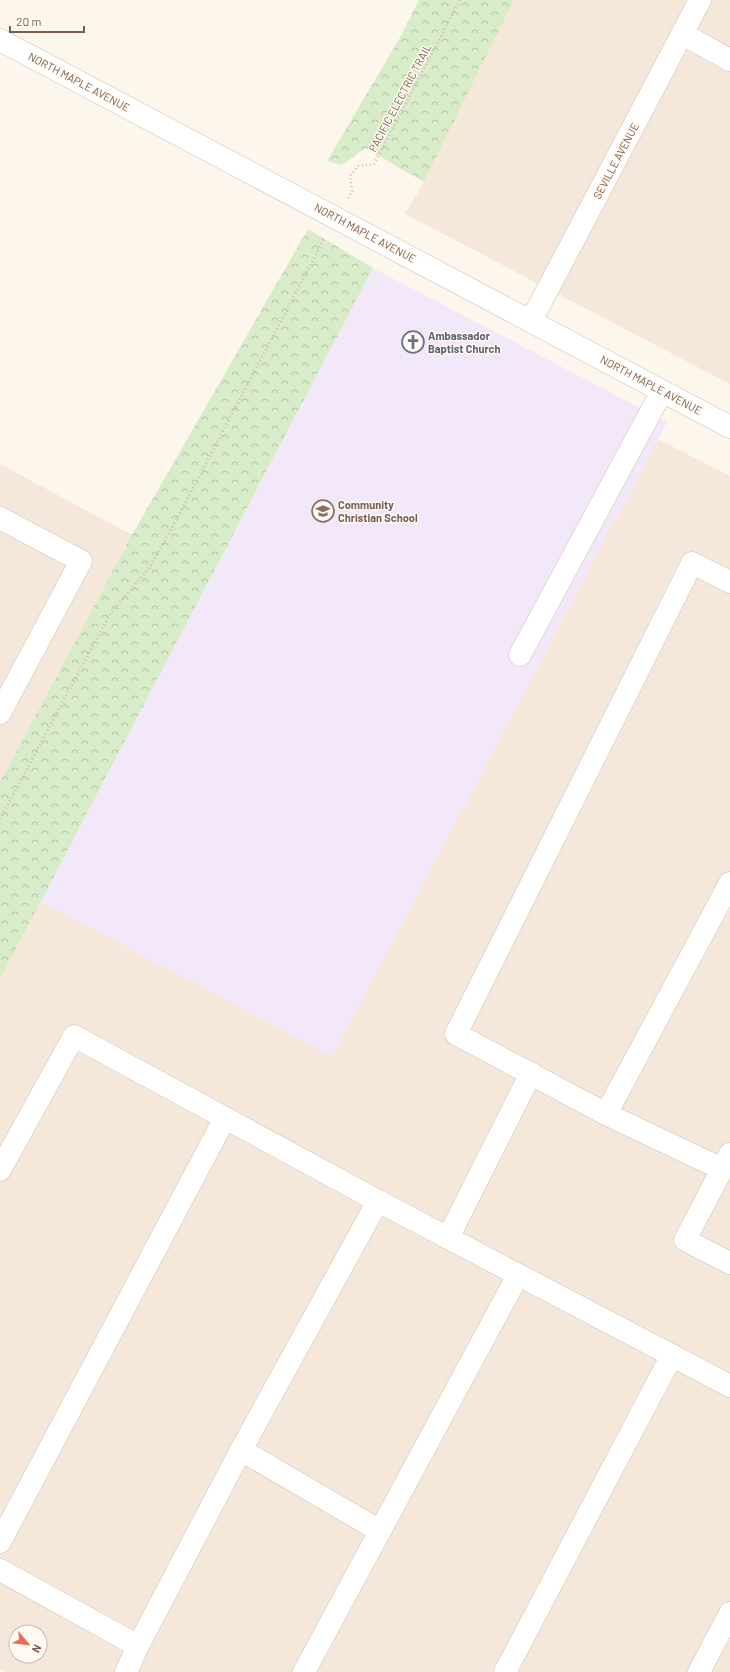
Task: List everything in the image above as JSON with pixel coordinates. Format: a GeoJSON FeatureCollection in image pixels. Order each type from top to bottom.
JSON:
{"type":"FeatureCollection","features":[{"type":"Feature","properties":{"kind":"street","name":"SEVILLE AVENUE"},"geometry":{"type":"LineString","coordinates":[[531,321],[700,0]]}},
{"type":"Feature","properties":{"kind":"street"},"geometry":{"type":"LineString","coordinates":[[683,34],[730,60]]}},
{"type":"Feature","properties":{"kind":"street","name":"NORTH MAPLE AVENUE"},"geometry":{"type":"LineString","coordinates":[[0,40],[730,427]]}},
{"type":"Feature","properties":{"kind":"street"},"geometry":{"type":"LineString","coordinates":[[520,655],[662,391]]}},
{"type":"Feature","properties":{"kind":"street"},"geometry":{"type":"LineString","coordinates":[[0,518],[81,561],[0,713]]}},
{"type":"Feature","properties":{"kind":"street"},"geometry":{"type":"LineString","coordinates":[[730,582],[692,563],[456,1034],[606,1114],[726,1162],[685,1240],[730,1263]]}},
{"type":"Feature","properties":{"kind":"street"},"geometry":{"type":"LineString","coordinates":[[606,1114],[730,883]]}},
{"type":"Feature","properties":{"kind":"street"},"geometry":{"type":"LineString","coordinates":[[0,1170],[74,1036],[378,1201],[730,1386]]}},
{"type":"Feature","properties":{"kind":"street"},"geometry":{"type":"LineString","coordinates":[[448,1238],[531,1074]]}},
{"type":"Feature","properties":{"kind":"street"},"geometry":{"type":"LineString","coordinates":[[0,1542],[225,1118]]}},
{"type":"Feature","properties":{"kind":"street"},"geometry":{"type":"LineString","coordinates":[[126,1672],[138,1646],[241,1450],[378,1201]]}},
{"type":"Feature","properties":{"kind":"street"},"geometry":{"type":"LineString","coordinates":[[304,1672],[518,1275]]}},
{"type":"Feature","properties":{"kind":"street"},"geometry":{"type":"LineString","coordinates":[[505,1672],[672,1355]]}},
{"type":"Feature","properties":{"kind":"street"},"geometry":{"type":"LineString","coordinates":[[241,1450],[380,1531]]}},
{"type":"Feature","properties":{"kind":"street"},"geometry":{"type":"LineString","coordinates":[[0,1570],[138,1646]]}},
{"type":"Feature","properties":{"kind":"street"},"geometry":{"type":"LineString","coordinates":[[699,1672],[730,1613]]}},
{"type":"Feature","properties":{"kind":"path","name":"PACIFIC ELECTRIC TRAIL"},"geometry":{"type":"LineString","coordinates":[[352,191],[350,176],[358,166],[374,164],[460,0]]}},
{"type":"Feature","properties":{"kind":"path"},"geometry":{"type":"LineString","coordinates":[[0,819],[110,614],[150,567],[327,234]]}},
{"type":"Feature","properties":{"kind":"shaded area"},"geometry":{"type":"Polygon","coordinates":[[[514,0],[730,0],[730,384],[405,214],[424,182],[514,0]]]}},
{"type":"Feature","properties":{"kind":"shaded area"},"geometry":{"type":"Polygon","coordinates":[[[373,268],[667,422],[332,1056],[41,901],[373,268]]]}},
{"type":"Feature","properties":{"kind":"shaded area"},"geometry":{"type":"Polygon","coordinates":[[[658,439],[730,476],[730,1672],[6,1672],[0,1669],[0,979],[41,901],[332,1056],[658,439]]]}},
{"type":"Feature","properties":{"kind":"shaded area"},"geometry":{"type":"Polygon","coordinates":[[[0,464],[132,535],[0,782],[0,464]]]}},
{"type":"Feature","properties":{"kind":"green space"},"geometry":{"type":"Polygon","coordinates":[[[419,0],[514,0],[424,182],[365,148],[342,165],[327,161],[401,36],[419,0]]]}},
{"type":"Feature","properties":{"kind":"green space"},"geometry":{"type":"Polygon","coordinates":[[[308,229],[373,268],[0,979],[0,782],[132,535],[308,229]]]}},
{"type":"Feature","properties":{"kind":"place","name":"Ambassador Baptist Church"},"geometry":{"type":"Point","coordinates":[413,342]}},
{"type":"Feature","properties":{"kind":"place","name":"Community Christian School"},"geometry":{"type":"Point","coordinates":[323,511]}}]}
